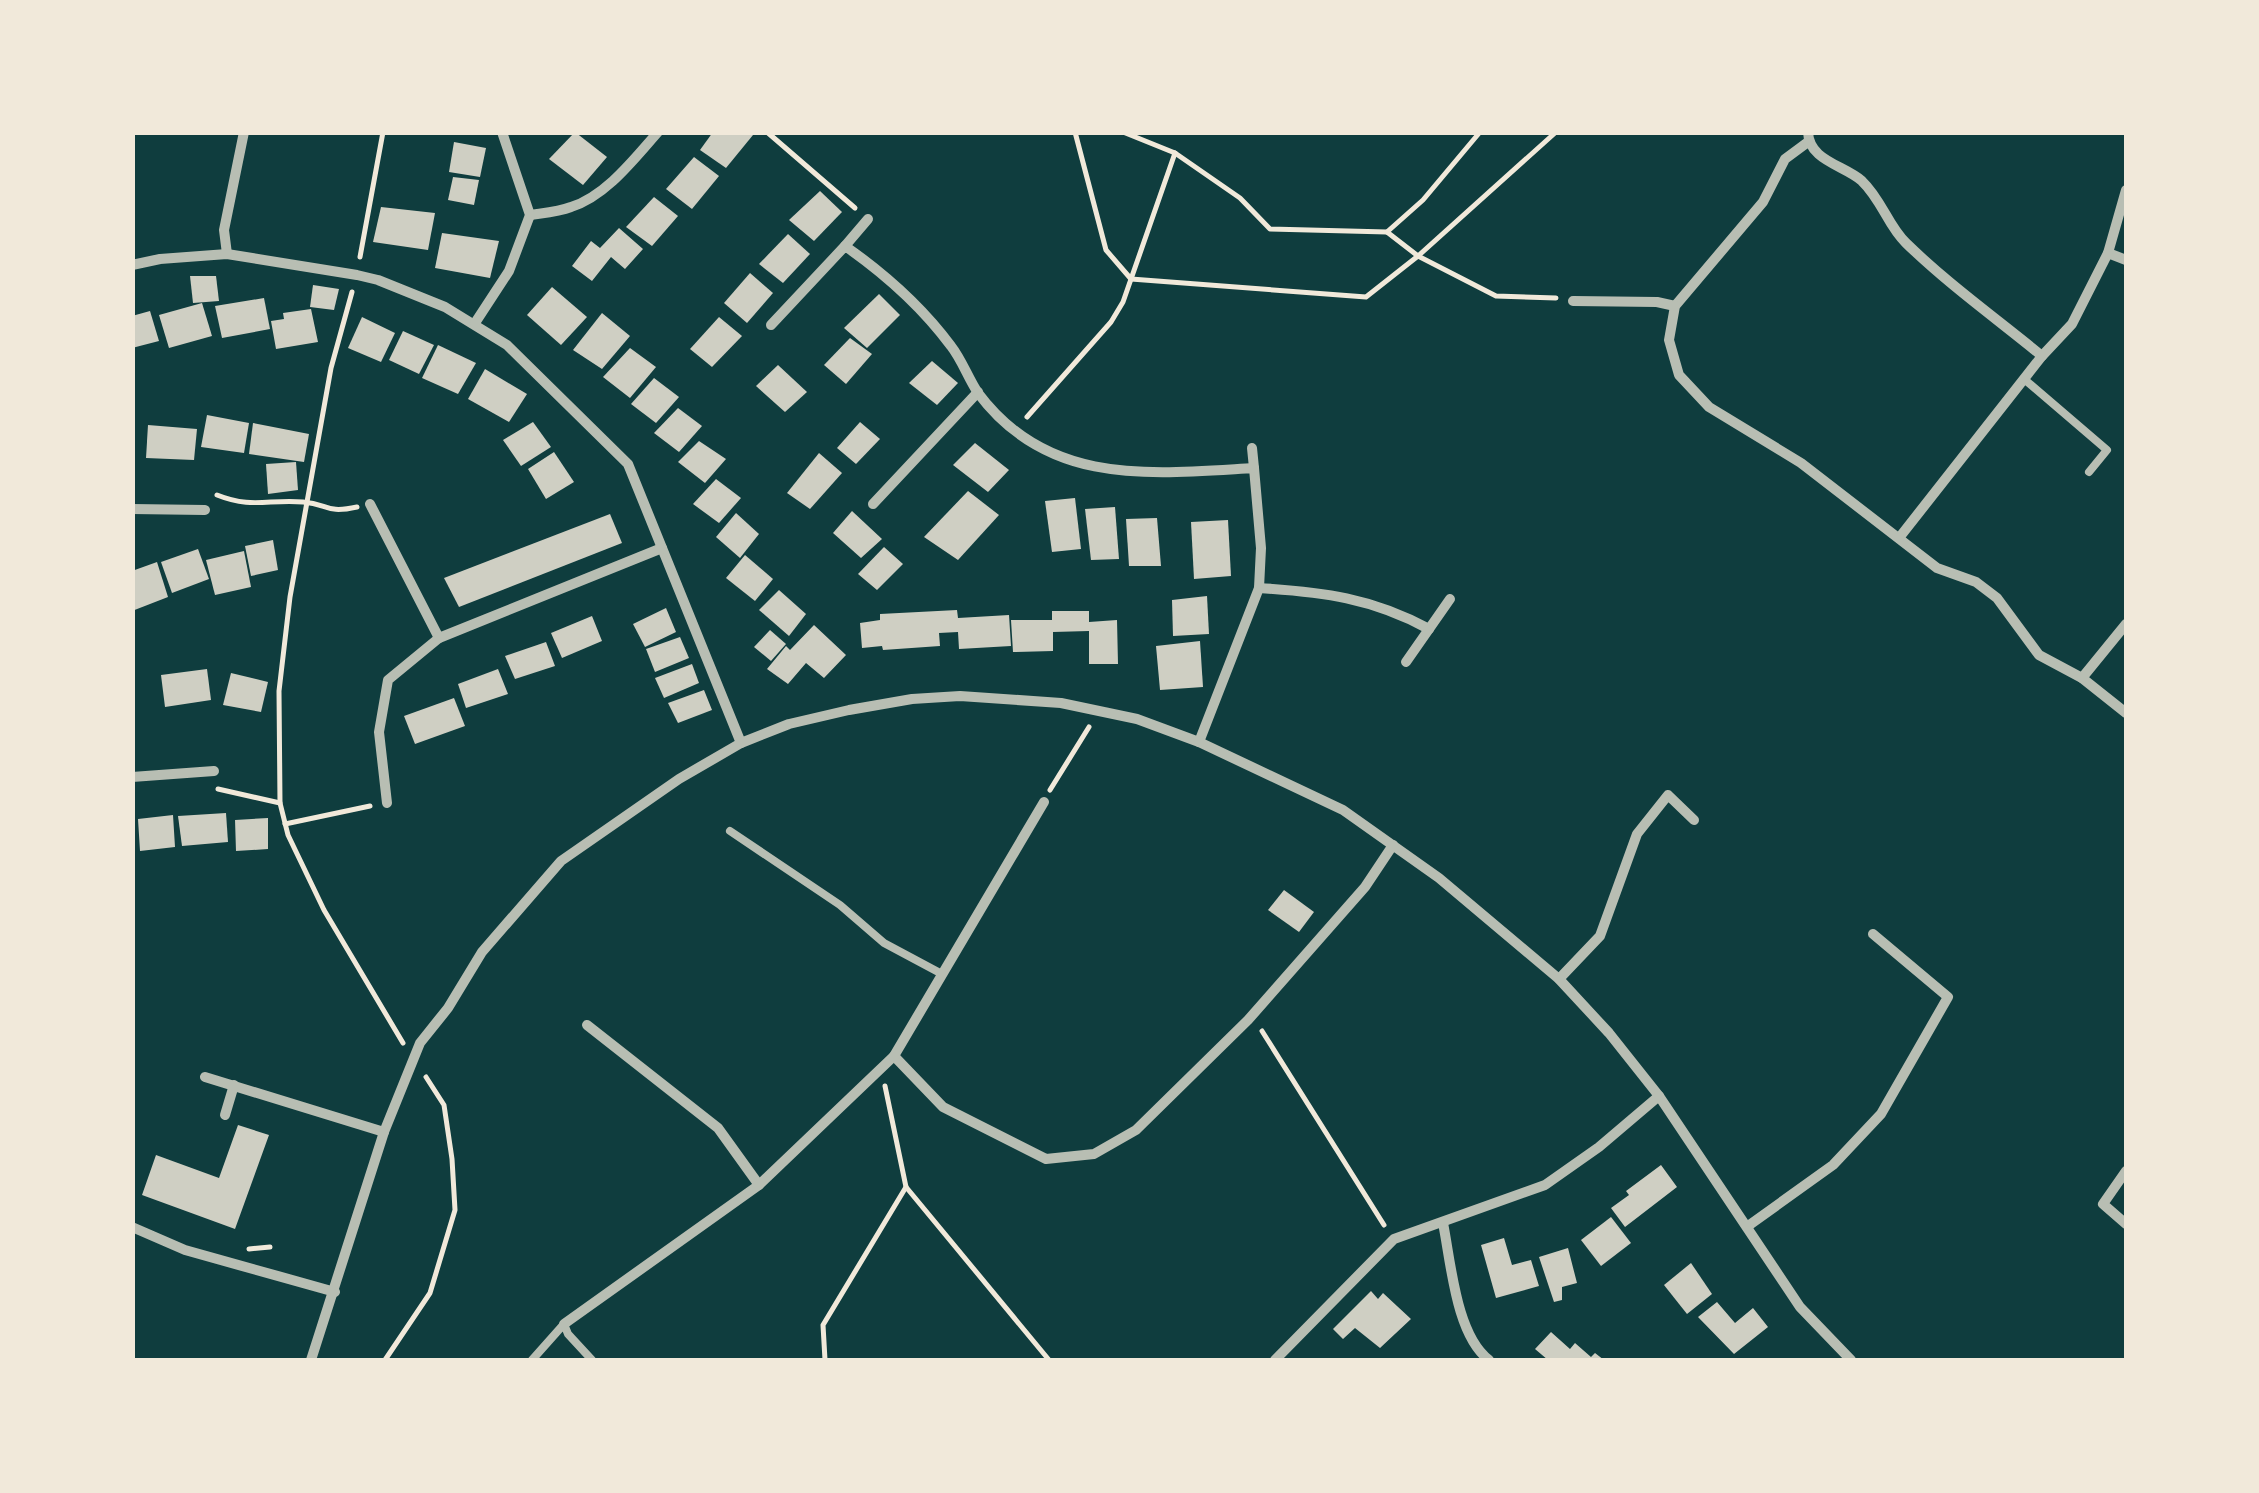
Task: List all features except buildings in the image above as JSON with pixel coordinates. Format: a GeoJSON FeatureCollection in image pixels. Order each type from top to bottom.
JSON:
{"type":"FeatureCollection","features":[{"type":"Feature","properties":{"kind":"street"},"geometry":{"type":"LineString","coordinates":[[227,254],[224,230],[244,132]]}},
{"type":"Feature","properties":{"kind":"street"},"geometry":{"type":"LineString","coordinates":[[476,323],[509,270],[530,216],[502,132]]}},
{"type":"Feature","properties":{"kind":"street"},"geometry":{"type":"LineString","coordinates":[[530,216],[571,208],[589,198],[619,174],[658,132]]}},
{"type":"Feature","properties":{"kind":"street"},"geometry":{"type":"LineString","coordinates":[[2042,356],[1902,240],[1880,199],[1858,178],[1820,156],[1808,137],[1784,159],[1764,202],[1675,306],[1669,340],[1679,375],[1709,406],[1801,463],[1937,568],[1976,582],[1997,598],[2039,655],[2082,678],[2126,713]]}},
{"type":"Feature","properties":{"kind":"street"},"geometry":{"type":"LineString","coordinates":[[1900,538],[2042,356],[2072,324],[2108,252],[2126,190]]}},
{"type":"Feature","properties":{"kind":"street"},"geometry":{"type":"LineString","coordinates":[[771,326],[868,219]]}},
{"type":"Feature","properties":{"kind":"street"},"geometry":{"type":"LineString","coordinates":[[845,246],[924,312],[954,350],[978,392],[1031,443],[1059,456],[1118,472],[1254,468]]}},
{"type":"Feature","properties":{"kind":"street"},"geometry":{"type":"LineString","coordinates":[[2108,252],[2126,260]]}},
{"type":"Feature","properties":{"kind":"street"},"geometry":{"type":"LineString","coordinates":[[132,265],[227,254],[357,275],[408,290],[476,323],[507,345],[628,464],[742,743]]}},
{"type":"Feature","properties":{"kind":"street"},"geometry":{"type":"LineString","coordinates":[[1573,301],[1657,302],[1675,306]]}},
{"type":"Feature","properties":{"kind":"street"},"geometry":{"type":"LineString","coordinates":[[873,504],[978,392]]}},
{"type":"Feature","properties":{"kind":"street"},"geometry":{"type":"LineString","coordinates":[[1200,742],[1259,588],[1261,548],[1252,448]]}},
{"type":"Feature","properties":{"kind":"street"},"geometry":{"type":"LineString","coordinates":[[370,504],[439,638]]}},
{"type":"Feature","properties":{"kind":"street"},"geometry":{"type":"LineString","coordinates":[[132,509],[205,510]]}},
{"type":"Feature","properties":{"kind":"street"},"geometry":{"type":"LineString","coordinates":[[387,803],[379,732],[388,680],[439,638],[662,548]]}},
{"type":"Feature","properties":{"kind":"street"},"geometry":{"type":"LineString","coordinates":[[1259,588],[1326,593],[1376,604],[1429,629]]}},
{"type":"Feature","properties":{"kind":"street"},"geometry":{"type":"LineString","coordinates":[[1406,662],[1450,599]]}},
{"type":"Feature","properties":{"kind":"street"},"geometry":{"type":"LineString","coordinates":[[2082,678],[2126,624]]}},
{"type":"Feature","properties":{"kind":"street"},"geometry":{"type":"LineString","coordinates":[[311,1360],[384,1132],[412,1058],[482,952],[561,861],[679,778],[742,743],[789,724],[912,699],[960,696],[1099,710],[1200,742],[1343,810],[1440,878],[1558,979],[1609,1033],[1659,1096],[1800,1307],[1851,1360]]}},
{"type":"Feature","properties":{"kind":"street"},"geometry":{"type":"LineString","coordinates":[[132,777],[214,771]]}},
{"type":"Feature","properties":{"kind":"street"},"geometry":{"type":"LineString","coordinates":[[1558,979],[1600,936],[1638,834],[1668,795],[1694,820]]}},
{"type":"Feature","properties":{"kind":"street"},"geometry":{"type":"LineString","coordinates":[[564,1324],[760,1185],[894,1056],[1044,802]]}},
{"type":"Feature","properties":{"kind":"street"},"geometry":{"type":"LineString","coordinates":[[894,1056],[944,1106],[1046,1159],[1094,1154],[1136,1130],[1248,1020],[1365,887],[1393,845]]}},
{"type":"Feature","properties":{"kind":"street"},"geometry":{"type":"LineString","coordinates":[[1748,1226],[1833,1165],[1881,1114],[1948,997],[1873,934]]}},
{"type":"Feature","properties":{"kind":"street"},"geometry":{"type":"LineString","coordinates":[[586,1025],[718,1128],[760,1185]]}},
{"type":"Feature","properties":{"kind":"street"},"geometry":{"type":"LineString","coordinates":[[205,1076],[384,1132]]}},
{"type":"Feature","properties":{"kind":"street"},"geometry":{"type":"LineString","coordinates":[[225,1115],[234,1085]]}},
{"type":"Feature","properties":{"kind":"street"},"geometry":{"type":"LineString","coordinates":[[1275,1360],[1394,1239],[1545,1184],[1599,1147],[1659,1096]]}},
{"type":"Feature","properties":{"kind":"street"},"geometry":{"type":"LineString","coordinates":[[2126,1170],[2104,1204],[2126,1224]]}},
{"type":"Feature","properties":{"kind":"street"},"geometry":{"type":"LineString","coordinates":[[1443,1223],[1467,1330],[1480,1354],[1490,1360]]}},
{"type":"Feature","properties":{"kind":"street"},"geometry":{"type":"LineString","coordinates":[[132,1228],[185,1250],[335,1292]]}},
{"type":"Feature","properties":{"kind":"lane"},"geometry":{"type":"LineString","coordinates":[[2024,379],[2107,450],[2089,472]]}},
{"type":"Feature","properties":{"kind":"lane"},"geometry":{"type":"LineString","coordinates":[[730,831],[840,905],[884,943],[942,974]]}},
{"type":"Feature","properties":{"kind":"lane"},"geometry":{"type":"LineString","coordinates":[[532,1360],[564,1324],[592,1360]]}},
{"type":"Feature","properties":{"kind":"path"},"geometry":{"type":"LineString","coordinates":[[383,132],[357,275],[331,368],[306,502],[279,691],[280,802],[286,824],[324,910],[412,1058],[444,1104],[454,1210],[430,1293],[384,1360]]}},
{"type":"Feature","properties":{"kind":"path"},"geometry":{"type":"LineString","coordinates":[[767,132],[868,219]]}},
{"type":"Feature","properties":{"kind":"path"},"geometry":{"type":"LineString","coordinates":[[1076,132],[1106,250],[1131,279],[1366,297],[1418,256],[1556,132]]}},
{"type":"Feature","properties":{"kind":"path"},"geometry":{"type":"LineString","coordinates":[[1123,132],[1175,153],[1240,198],[1270,230],[1387,232],[1418,256],[1496,296],[1573,301]]}},
{"type":"Feature","properties":{"kind":"path"},"geometry":{"type":"LineString","coordinates":[[1387,232],[1423,200],[1480,132]]}},
{"type":"Feature","properties":{"kind":"path"},"geometry":{"type":"LineString","coordinates":[[1016,431],[1123,302],[1175,153]]}},
{"type":"Feature","properties":{"kind":"path"},"geometry":{"type":"LineString","coordinates":[[205,510],[208,492],[239,504],[306,502],[335,512],[370,504]]}},
{"type":"Feature","properties":{"kind":"path"},"geometry":{"type":"LineString","coordinates":[[1044,802],[1099,710]]}},
{"type":"Feature","properties":{"kind":"path"},"geometry":{"type":"LineString","coordinates":[[214,771],[218,790],[280,802]]}},
{"type":"Feature","properties":{"kind":"path"},"geometry":{"type":"LineString","coordinates":[[286,824],[387,803]]}},
{"type":"Feature","properties":{"kind":"path"},"geometry":{"type":"LineString","coordinates":[[1248,1020],[1265,1033],[1394,1239]]}},
{"type":"Feature","properties":{"kind":"path"},"geometry":{"type":"LineString","coordinates":[[882,1068],[906,1187],[1049,1360]]}},
{"type":"Feature","properties":{"kind":"path"},"geometry":{"type":"LineString","coordinates":[[825,1360],[823,1325],[906,1187]]}}]}
